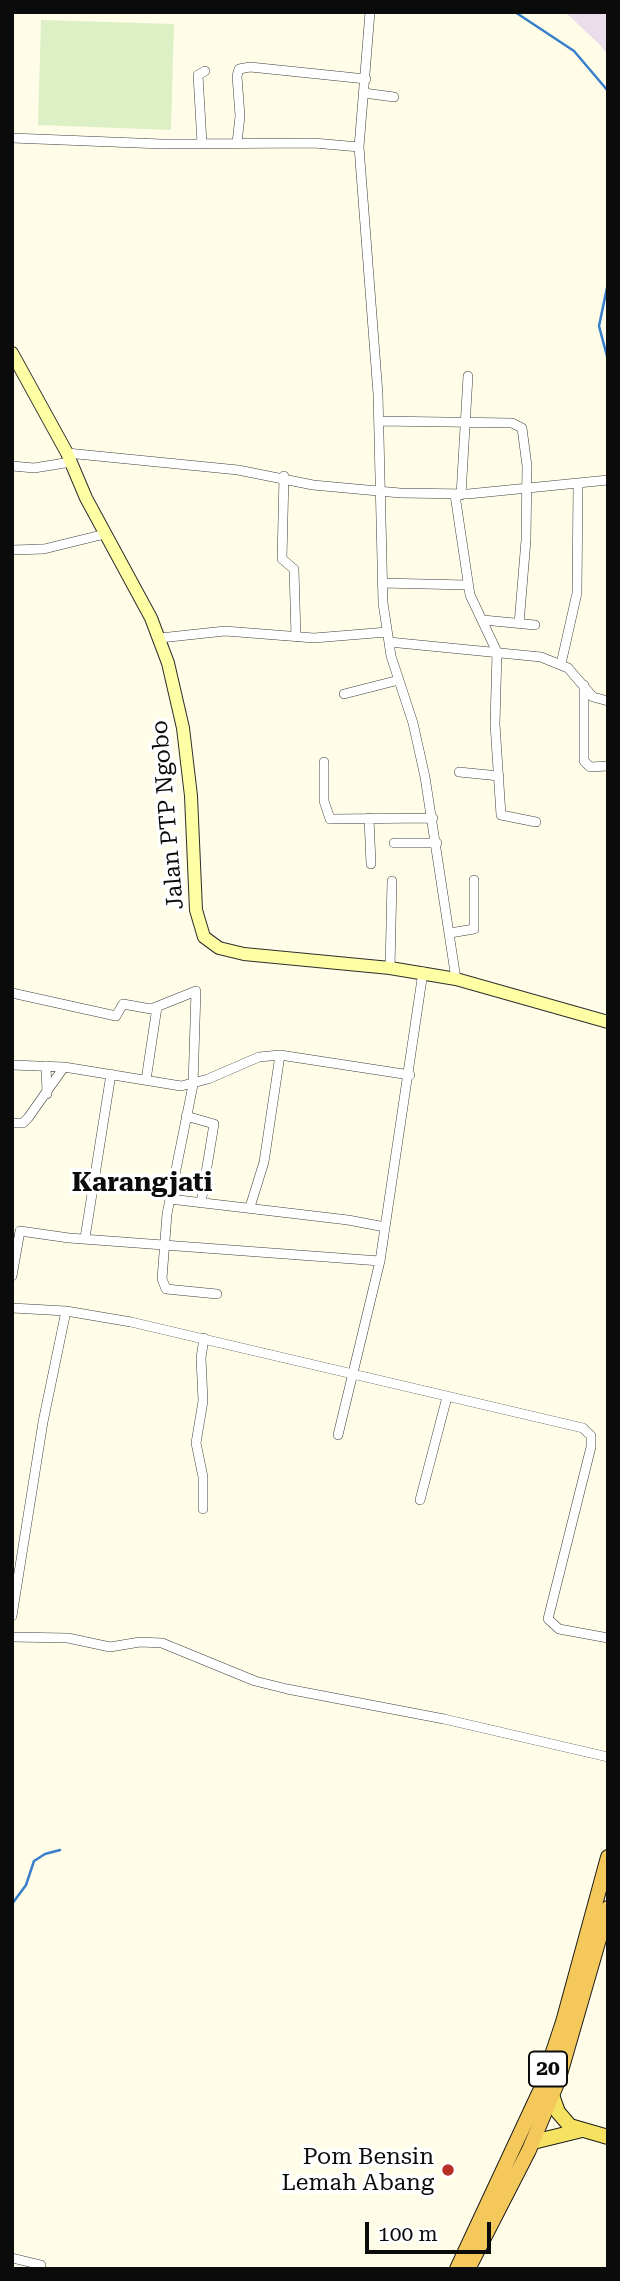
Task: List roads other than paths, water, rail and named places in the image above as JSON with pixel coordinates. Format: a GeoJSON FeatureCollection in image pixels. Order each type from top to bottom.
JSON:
{"type":"FeatureCollection","features":[{"type":"Feature","properties":{"kind":"highway","name":"20"},"geometry":{"type":"LineString","coordinates":[[457,2269],[540,2091],[563,2022],[608,1857]]}},
{"type":"Feature","properties":{"kind":"highway","name":"20"},"geometry":{"type":"LineString","coordinates":[[468,2269],[533,2142],[552,2095],[608,1908]]}},
{"type":"Feature","properties":{"kind":"main road","name":"Jalan PTP Ngobo"},"geometry":{"type":"LineString","coordinates":[[12,353],[16,368],[69,458],[105,534],[160,638],[183,728],[191,796],[196,910],[204,937],[219,948],[244,954],[423,972],[608,1022]]}},
{"type":"Feature","properties":{"kind":"main road"},"geometry":{"type":"LineString","coordinates":[[552,2095],[564,2121],[579,2131],[608,2137]]}},
{"type":"Feature","properties":{"kind":"main road"},"geometry":{"type":"LineString","coordinates":[[533,2142],[579,2131]]}},
{"type":"Feature","properties":{"kind":"street"},"geometry":{"type":"LineString","coordinates":[[370,12],[359,147],[379,421],[382,583],[388,637],[419,747],[433,818],[456,979]]}},
{"type":"Feature","properties":{"kind":"street"},"geometry":{"type":"LineString","coordinates":[[237,143],[240,116],[237,76],[244,67],[366,79]]}},
{"type":"Feature","properties":{"kind":"street"},"geometry":{"type":"LineString","coordinates":[[202,143],[198,75],[205,71]]}},
{"type":"Feature","properties":{"kind":"street"},"geometry":{"type":"LineString","coordinates":[[364,93],[394,97]]}},
{"type":"Feature","properties":{"kind":"street"},"geometry":{"type":"LineString","coordinates":[[12,138],[314,143],[359,147]]}},
{"type":"Feature","properties":{"kind":"street"},"geometry":{"type":"LineString","coordinates":[[468,376],[458,495],[467,585],[498,652],[495,723],[501,815],[536,822]]}},
{"type":"Feature","properties":{"kind":"street"},"geometry":{"type":"LineString","coordinates":[[379,421],[520,426],[524,438],[527,486],[523,598],[519,624]]}},
{"type":"Feature","properties":{"kind":"street"},"geometry":{"type":"LineString","coordinates":[[12,466],[34,468],[69,458],[284,477],[313,485],[458,495],[527,486],[578,485],[606,481]]}},
{"type":"Feature","properties":{"kind":"street"},"geometry":{"type":"LineString","coordinates":[[284,477],[282,559],[294,569],[296,637]]}},
{"type":"Feature","properties":{"kind":"street"},"geometry":{"type":"LineString","coordinates":[[561,664],[576,593],[578,485]]}},
{"type":"Feature","properties":{"kind":"street"},"geometry":{"type":"LineString","coordinates":[[12,550],[44,549],[105,534]]}},
{"type":"Feature","properties":{"kind":"street"},"geometry":{"type":"LineString","coordinates":[[382,583],[467,585]]}},
{"type":"Feature","properties":{"kind":"street"},"geometry":{"type":"LineString","coordinates":[[483,621],[535,625]]}},
{"type":"Feature","properties":{"kind":"street"},"geometry":{"type":"LineString","coordinates":[[160,638],[225,631],[296,637],[388,637],[532,655],[561,664],[573,672],[593,697],[608,701]]}},
{"type":"Feature","properties":{"kind":"street"},"geometry":{"type":"LineString","coordinates":[[344,694],[399,680]]}},
{"type":"Feature","properties":{"kind":"street"},"geometry":{"type":"LineString","coordinates":[[584,685],[584,761],[590,767],[608,766]]}},
{"type":"Feature","properties":{"kind":"street"},"geometry":{"type":"LineString","coordinates":[[324,762],[326,814],[335,819],[433,818]]}},
{"type":"Feature","properties":{"kind":"street"},"geometry":{"type":"LineString","coordinates":[[459,772],[499,776]]}},
{"type":"Feature","properties":{"kind":"street"},"geometry":{"type":"LineString","coordinates":[[369,818],[371,864]]}},
{"type":"Feature","properties":{"kind":"street"},"geometry":{"type":"LineString","coordinates":[[394,843],[437,843]]}},
{"type":"Feature","properties":{"kind":"street"},"geometry":{"type":"LineString","coordinates":[[450,933],[474,929],[474,880]]}},
{"type":"Feature","properties":{"kind":"street"},"geometry":{"type":"LineString","coordinates":[[390,968],[392,881]]}},
{"type":"Feature","properties":{"kind":"street"},"geometry":{"type":"LineString","coordinates":[[338,1435],[380,1261],[410,1075],[423,972]]}},
{"type":"Feature","properties":{"kind":"street"},"geometry":{"type":"LineString","coordinates":[[12,993],[112,1016],[119,1014],[123,1004],[143,1009],[157,1007],[196,990],[193,1084],[170,1199],[162,1273],[166,1289],[218,1294]]}},
{"type":"Feature","properties":{"kind":"street"},"geometry":{"type":"LineString","coordinates":[[146,1080],[157,1007]]}},
{"type":"Feature","properties":{"kind":"street"},"geometry":{"type":"LineString","coordinates":[[12,1065],[64,1067],[146,1080],[193,1084],[259,1056],[281,1055],[410,1075]]}},
{"type":"Feature","properties":{"kind":"street"},"geometry":{"type":"LineString","coordinates":[[250,1207],[255,1184],[263,1170],[281,1055]]}},
{"type":"Feature","properties":{"kind":"street"},"geometry":{"type":"LineString","coordinates":[[46,1066],[47,1094]]}},
{"type":"Feature","properties":{"kind":"street"},"geometry":{"type":"LineString","coordinates":[[12,1123],[25,1121],[64,1067]]}},
{"type":"Feature","properties":{"kind":"street"},"geometry":{"type":"LineString","coordinates":[[85,1238],[111,1074]]}},
{"type":"Feature","properties":{"kind":"street"},"geometry":{"type":"LineString","coordinates":[[186,1116],[214,1124],[201,1203]]}},
{"type":"Feature","properties":{"kind":"street"},"geometry":{"type":"LineString","coordinates":[[170,1199],[250,1207],[385,1227]]}},
{"type":"Feature","properties":{"kind":"street"},"geometry":{"type":"LineString","coordinates":[[12,1276],[19,1231],[380,1261]]}},
{"type":"Feature","properties":{"kind":"street"},"geometry":{"type":"LineString","coordinates":[[12,1308],[66,1311],[204,1338],[588,1430],[591,1447],[548,1619],[559,1629],[608,1638]]}},
{"type":"Feature","properties":{"kind":"street"},"geometry":{"type":"LineString","coordinates":[[12,1616],[43,1422],[66,1311]]}},
{"type":"Feature","properties":{"kind":"street"},"geometry":{"type":"LineString","coordinates":[[203,1509],[203,1477],[196,1443],[204,1401],[201,1358],[204,1338]]}},
{"type":"Feature","properties":{"kind":"street"},"geometry":{"type":"LineString","coordinates":[[420,1500],[447,1397]]}},
{"type":"Feature","properties":{"kind":"street"},"geometry":{"type":"LineString","coordinates":[[12,1637],[68,1638],[110,1647],[140,1642],[162,1643],[255,1681],[278,1687],[444,1719],[608,1757]]}},
{"type":"Feature","properties":{"kind":"street"},"geometry":{"type":"LineString","coordinates":[[12,2258],[41,2266]]}},
{"type":"Feature","properties":{"kind":"waterway"},"geometry":{"type":"LineString","coordinates":[[515,12],[574,51],[608,91]]}},
{"type":"Feature","properties":{"kind":"waterway"},"geometry":{"type":"LineString","coordinates":[[608,283],[599,326],[608,360]]}},
{"type":"Feature","properties":{"kind":"waterway"},"geometry":{"type":"LineString","coordinates":[[12,1904],[26,1885],[34,1861],[45,1854],[60,1850]]}},
{"type":"Feature","properties":{"kind":"place","name":"Pom Bensin Lemah Abang"},"geometry":{"type":"Point","coordinates":[448,2170]}},
{"type":"Feature","properties":{"kind":"district","name":"Karangjati"},"geometry":{"type":"Point","coordinates":[142,1183]}}]}
